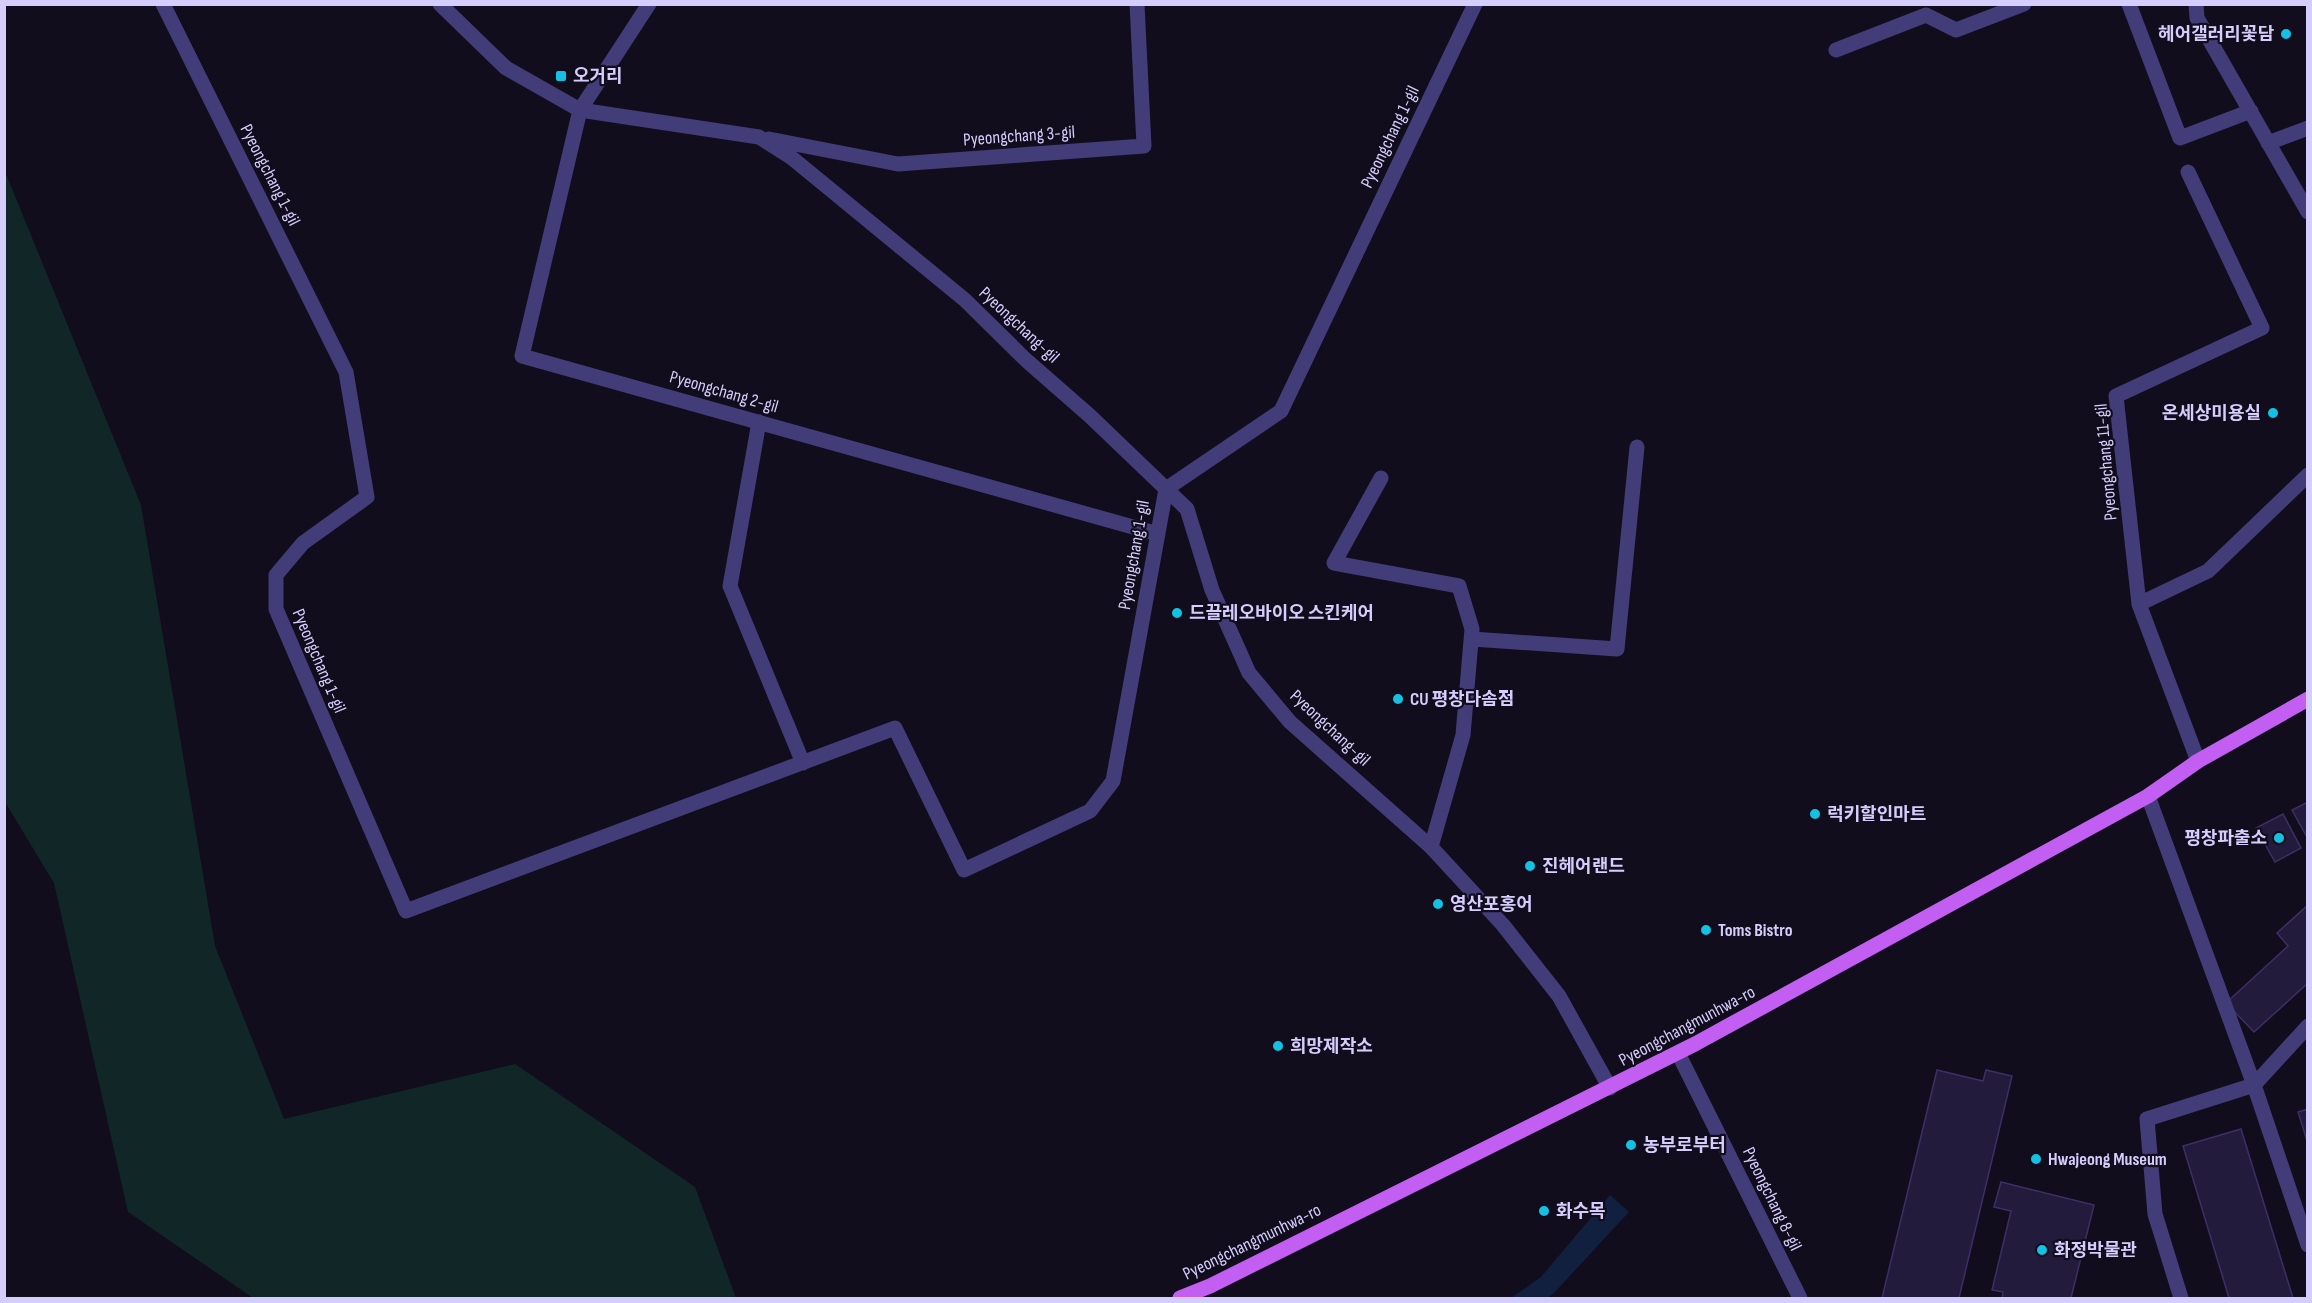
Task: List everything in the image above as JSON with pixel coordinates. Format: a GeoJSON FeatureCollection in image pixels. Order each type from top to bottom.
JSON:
{"type":"FeatureCollection","features":[{"type":"Feature","properties":{"kind":"main road","name":"Pyeongchangmunhwa-ro"},"geometry":{"type":"LineString","coordinates":[[1180,1299],[1678,1053],[2148,796],[2198,761],[2307,699]]}},
{"type":"Feature","properties":{"kind":"street","name":"Pyeongchang 1-gil"},"geometry":{"type":"LineString","coordinates":[[163,4],[346,372],[367,497],[303,543],[276,575],[276,609],[406,911],[895,728],[964,870],[1090,811],[1113,781],[1166,489],[1281,411],[1475,4]]}},
{"type":"Feature","properties":{"kind":"street","name":"Pyeongchang-gil"},"geometry":{"type":"LineString","coordinates":[[440,4],[506,68],[580,110],[759,137],[792,158],[965,300],[1187,509],[1212,590],[1249,673],[1290,722],[1431,847],[1503,925],[1559,996],[1610,1088]]}},
{"type":"Feature","properties":{"kind":"street"},"geometry":{"type":"LineString","coordinates":[[580,110],[649,4]]}},
{"type":"Feature","properties":{"kind":"street","name":"Pyeongchang 3-gil"},"geometry":{"type":"LineString","coordinates":[[759,137],[898,164],[1144,146],[1137,4]]}},
{"type":"Feature","properties":{"kind":"street"},"geometry":{"type":"LineString","coordinates":[[1836,50],[1926,15],[1956,30],[2024,4]]}},
{"type":"Feature","properties":{"kind":"street"},"geometry":{"type":"LineString","coordinates":[[2129,4],[2180,138],[2251,111]]}},
{"type":"Feature","properties":{"kind":"street"},"geometry":{"type":"LineString","coordinates":[[2196,4],[2197,18],[2307,212]]}},
{"type":"Feature","properties":{"kind":"street","name":"Pyeongchang 2-gil"},"geometry":{"type":"LineString","coordinates":[[580,110],[522,356],[1158,534]]}},
{"type":"Feature","properties":{"kind":"street"},"geometry":{"type":"LineString","coordinates":[[2268,143],[2307,128]]}},
{"type":"Feature","properties":{"kind":"street","name":"Pyeongchang 11-gil"},"geometry":{"type":"LineString","coordinates":[[2139,604],[2116,396],[2262,328],[2188,172]]}},
{"type":"Feature","properties":{"kind":"street"},"geometry":{"type":"LineString","coordinates":[[759,422],[730,586],[803,763]]}},
{"type":"Feature","properties":{"kind":"street"},"geometry":{"type":"LineString","coordinates":[[1472,639],[1617,650],[1637,447]]}},
{"type":"Feature","properties":{"kind":"street"},"geometry":{"type":"LineString","coordinates":[[2198,761],[2139,604],[2208,571],[2307,475]]}},
{"type":"Feature","properties":{"kind":"street"},"geometry":{"type":"LineString","coordinates":[[1381,478],[1334,563],[1459,586],[1472,629],[1463,735],[1431,847]]}},
{"type":"Feature","properties":{"kind":"street"},"geometry":{"type":"LineString","coordinates":[[2148,796],[2254,1085],[2307,1245]]}},
{"type":"Feature","properties":{"kind":"street"},"geometry":{"type":"LineString","coordinates":[[2181,1299],[2155,1214],[2147,1119],[2254,1085],[2307,1026]]}},
{"type":"Feature","properties":{"kind":"street","name":"Pyeongchang 8-gil"},"geometry":{"type":"LineString","coordinates":[[1678,1053],[1800,1299]]}},
{"type":"Feature","properties":{"kind":"green space"},"geometry":{"type":"Polygon","coordinates":[[[4,169],[141,505],[215,946],[284,1119],[515,1064],[695,1187],[736,1298],[253,1298],[128,1212],[54,883],[5,802],[4,169]]]}},
{"type":"Feature","properties":{"kind":"water"},"geometry":{"type":"Polygon","coordinates":[[[1610,1195],[1629,1212],[1554,1293],[1547,1298],[1511,1298],[1541,1277],[1610,1195]]]}},
{"type":"Feature","properties":{"kind":"building"},"geometry":{"type":"Polygon","coordinates":[[[2308,802],[2308,839],[2292,810],[2308,802]]]}},
{"type":"Feature","properties":{"kind":"building","name":"평창파출소"},"geometry":{"type":"Polygon","coordinates":[[[2283,814],[2301,848],[2275,862],[2256,828],[2283,814]]]}},
{"type":"Feature","properties":{"kind":"building"},"geometry":{"type":"Polygon","coordinates":[[[2308,905],[2308,983],[2254,1032],[2226,1003],[2288,946],[2277,933],[2308,905]]]}},
{"type":"Feature","properties":{"kind":"building"},"geometry":{"type":"Polygon","coordinates":[[[1937,1070],[1983,1081],[1986,1070],[2012,1076],[1959,1298],[1882,1298],[1937,1070]]]}},
{"type":"Feature","properties":{"kind":"building"},"geometry":{"type":"Polygon","coordinates":[[[2308,1109],[2308,1144],[2298,1112],[2308,1109]]]}},
{"type":"Feature","properties":{"kind":"building"},"geometry":{"type":"Polygon","coordinates":[[[2241,1129],[2293,1298],[2229,1298],[2183,1146],[2241,1129]]]}},
{"type":"Feature","properties":{"kind":"building","name":"화정박물관"},"geometry":{"type":"Polygon","coordinates":[[[2001,1182],[2094,1205],[2071,1298],[2002,1298],[2003,1292],[1992,1290],[2011,1211],[1994,1207],[2001,1182]]]}},
{"type":"Feature","properties":{"kind":"place","name":"헤어갤러리꽃담"},"geometry":{"type":"Point","coordinates":[2286,34]}},
{"type":"Feature","properties":{"kind":"place","name":"오거리"},"geometry":{"type":"Point","coordinates":[561,76]}},
{"type":"Feature","properties":{"kind":"place","name":"온세상미용실"},"geometry":{"type":"Point","coordinates":[2273,413]}},
{"type":"Feature","properties":{"kind":"place","name":"드끌레오바이오 스킨케어"},"geometry":{"type":"Point","coordinates":[1177,613]}},
{"type":"Feature","properties":{"kind":"place","name":"CU 평창다솜점"},"geometry":{"type":"Point","coordinates":[1398,699]}},
{"type":"Feature","properties":{"kind":"place","name":"럭키할인마트"},"geometry":{"type":"Point","coordinates":[1815,814]}},
{"type":"Feature","properties":{"kind":"place","name":"평창파출소"},"geometry":{"type":"Point","coordinates":[2279,838]}},
{"type":"Feature","properties":{"kind":"place","name":"진헤어랜드"},"geometry":{"type":"Point","coordinates":[1530,866]}},
{"type":"Feature","properties":{"kind":"place","name":"영산포홍어"},"geometry":{"type":"Point","coordinates":[1438,904]}},
{"type":"Feature","properties":{"kind":"place","name":"Toms Bistro"},"geometry":{"type":"Point","coordinates":[1706,930]}},
{"type":"Feature","properties":{"kind":"place","name":"희망제작소"},"geometry":{"type":"Point","coordinates":[1278,1046]}},
{"type":"Feature","properties":{"kind":"place","name":"농부로부터"},"geometry":{"type":"Point","coordinates":[1631,1145]}},
{"type":"Feature","properties":{"kind":"place","name":"Hwajeong Museum"},"geometry":{"type":"Point","coordinates":[2036,1159]}},
{"type":"Feature","properties":{"kind":"place","name":"화수목"},"geometry":{"type":"Point","coordinates":[1544,1211]}},
{"type":"Feature","properties":{"kind":"place","name":"화정박물관"},"geometry":{"type":"Point","coordinates":[2042,1250]}}]}
